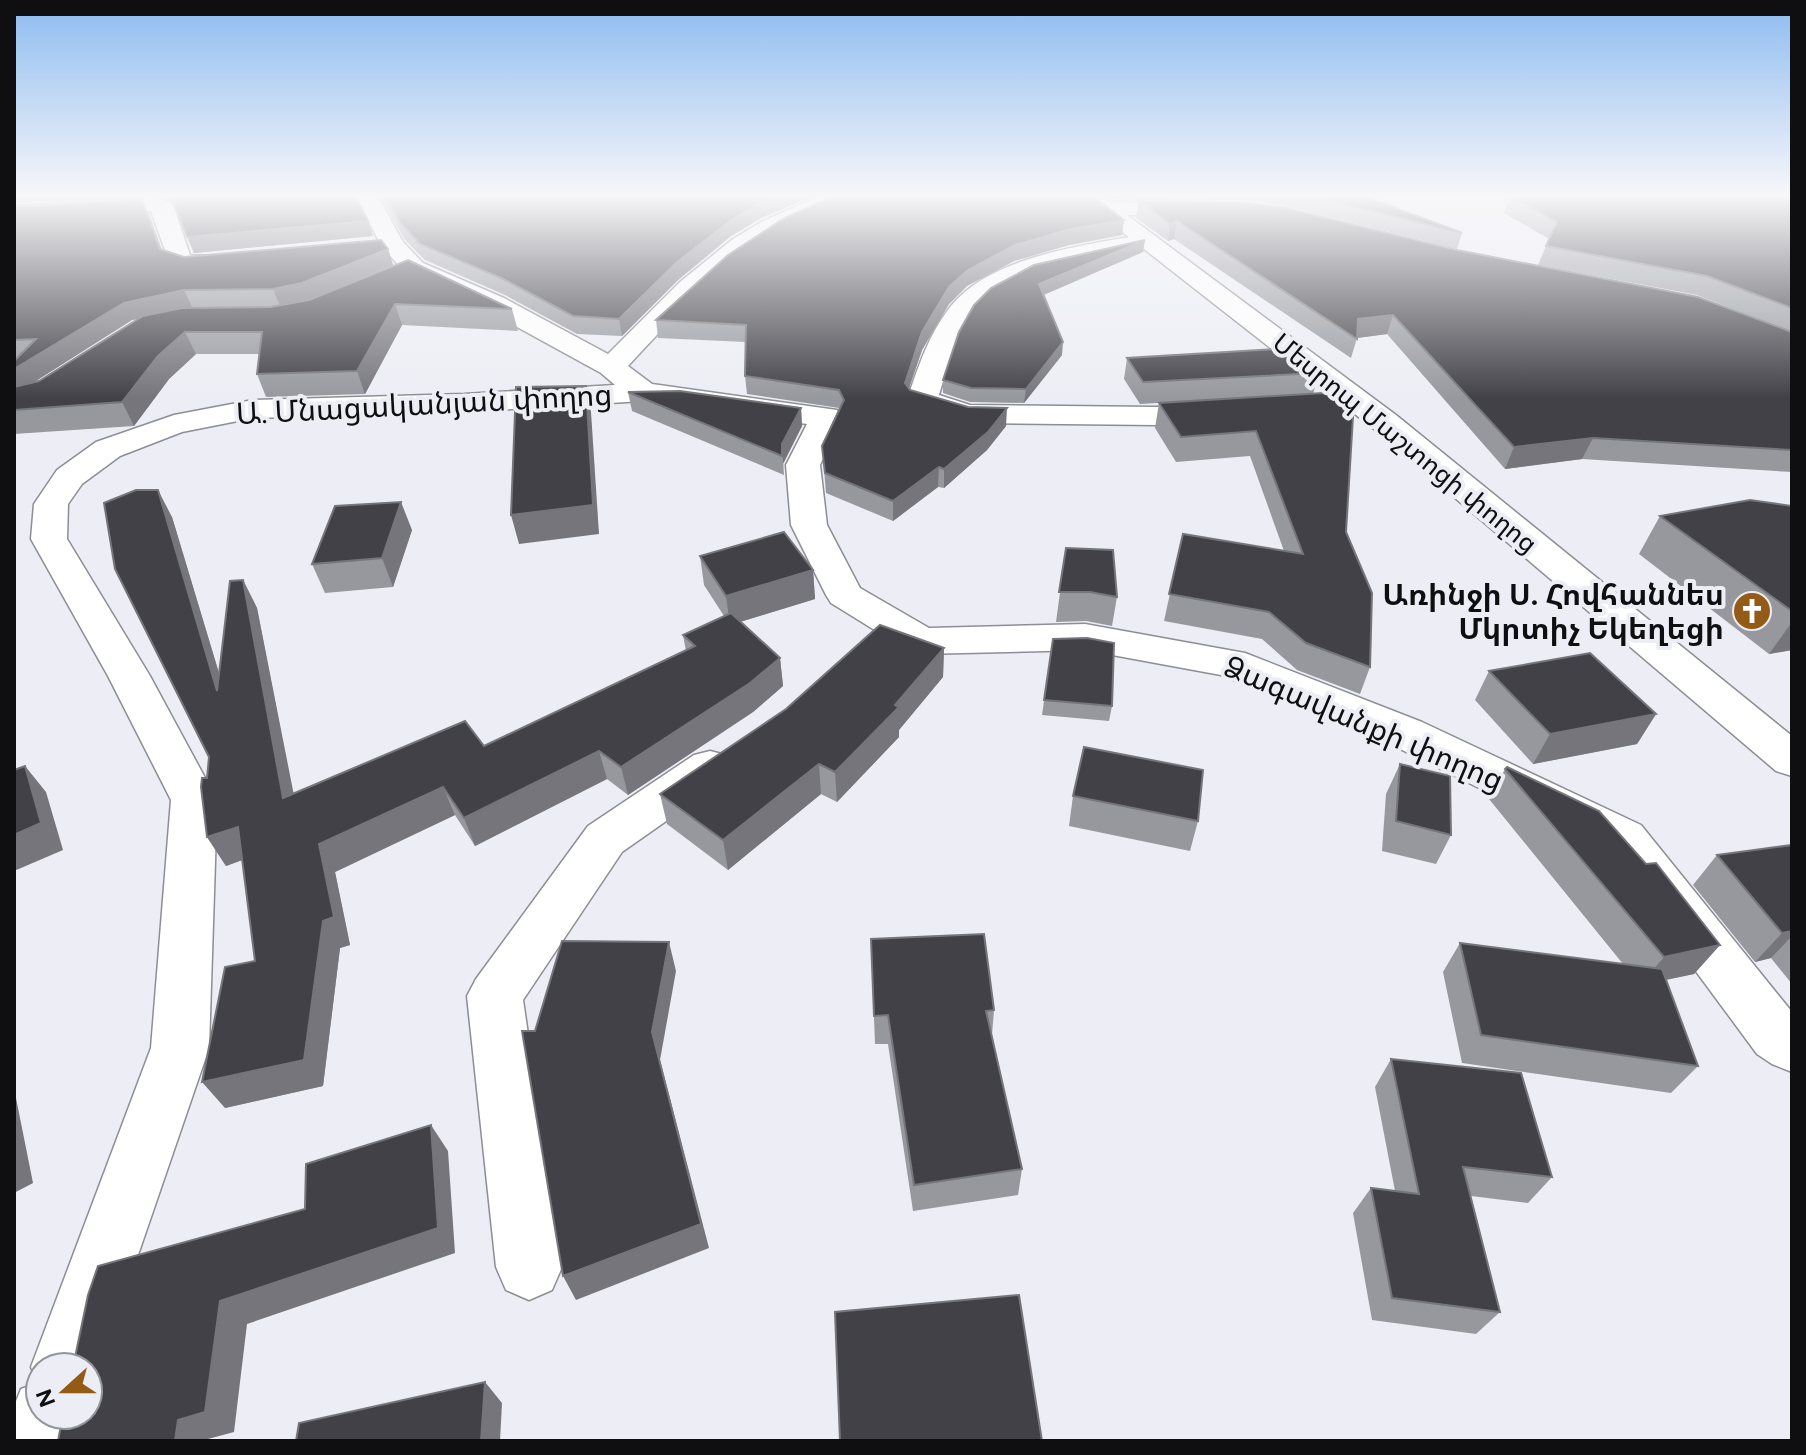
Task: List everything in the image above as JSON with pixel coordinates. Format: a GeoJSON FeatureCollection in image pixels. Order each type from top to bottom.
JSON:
{"type":"FeatureCollection","features":[{"type":"Feature","properties":{"kind":"street"},"geometry":{"type":"LineString","coordinates":[[189,263],[209,263]]}},
{"type":"Feature","properties":{"kind":"street","name":"Ձագավանքի փողոց"},"geometry":{"type":"LineString","coordinates":[[398,263],[495,304],[627,380],[826,417],[803,465],[809,525],[870,636],[921,641],[1085,637],[1230,663],[1419,739],[1624,838],[1777,1036],[1792,1046]]}},
{"type":"Feature","properties":{"kind":"street"},"geometry":{"type":"LineString","coordinates":[[627,380],[692,281],[715,263]]}},
{"type":"Feature","properties":{"kind":"street"},"geometry":{"type":"LineString","coordinates":[[1048,263],[1000,282],[970,301],[947,337],[922,400],[968,414],[1156,416],[1243,411]]}},
{"type":"Feature","properties":{"kind":"street","name":"Մեսրոպ Մաշտոցի փողոց"},"geometry":{"type":"LineString","coordinates":[[1177,263],[1385,422],[1792,760]]}},
{"type":"Feature","properties":{"kind":"street","name":"Ա. Մնացականյան փողոց"},"geometry":{"type":"LineString","coordinates":[[72,1351],[180,1048],[194,800],[129,676],[49,539],[51,504],[69,477],[108,449],[187,421],[253,409],[464,403],[627,380]]}},
{"type":"Feature","properties":{"kind":"street"},"geometry":{"type":"LineString","coordinates":[[1316,406],[1385,422]]}},
{"type":"Feature","properties":{"kind":"street"},"geometry":{"type":"LineString","coordinates":[[529,1267],[495,996],[605,839],[745,742]]}},
{"type":"Feature","properties":{"kind":"building"},"geometry":{"type":"Polygon","coordinates":[[[14,263],[353,263],[302,283],[273,289],[184,290],[124,303],[14,369],[14,361],[36,339],[14,340],[14,263]]]}},
{"type":"Feature","properties":{"kind":"building"},"geometry":{"type":"Polygon","coordinates":[[[401,263],[414,263],[512,309],[395,304],[357,371],[257,374],[262,332],[185,332],[158,356],[122,402],[14,410],[14,387],[39,381],[143,316],[182,308],[271,307],[309,300],[401,263]]]}},
{"type":"Feature","properties":{"kind":"building"},"geometry":{"type":"Polygon","coordinates":[[[465,263],[676,263],[619,319],[573,316],[465,263]]]}},
{"type":"Feature","properties":{"kind":"building"},"geometry":{"type":"Polygon","coordinates":[[[719,263],[981,263],[949,287],[922,332],[905,383],[910,390],[968,407],[1007,408],[988,432],[944,469],[939,467],[893,501],[825,473],[822,446],[844,400],[839,390],[745,376],[746,325],[656,320],[719,263]]]}},
{"type":"Feature","properties":{"kind":"building"},"geometry":{"type":"Polygon","coordinates":[[[1090,263],[1039,284],[1063,342],[1026,389],[971,388],[943,380],[959,332],[974,305],[991,288],[1034,265],[1090,263]]]}},
{"type":"Feature","properties":{"kind":"building"},"geometry":{"type":"Polygon","coordinates":[[[1241,263],[1523,263],[1698,297],[1792,332],[1792,450],[1593,438],[1514,447],[1393,315],[1358,319],[1357,339],[1241,263]]]}},
{"type":"Feature","properties":{"kind":"building"},"geometry":{"type":"Polygon","coordinates":[[[1637,263],[1792,263],[1792,308],[1707,276],[1637,263]]]}},
{"type":"Feature","properties":{"kind":"building"},"geometry":{"type":"Polygon","coordinates":[[[1291,348],[1319,373],[1143,382],[1127,358],[1291,348]]]}},
{"type":"Feature","properties":{"kind":"building"},"geometry":{"type":"Polygon","coordinates":[[[586,386],[593,505],[511,515],[516,387],[586,386]]]}},
{"type":"Feature","properties":{"kind":"building"},"geometry":{"type":"Polygon","coordinates":[[[680,391],[801,408],[782,444],[782,456],[628,392],[680,391]]]}},
{"type":"Feature","properties":{"kind":"building"},"geometry":{"type":"Polygon","coordinates":[[[1323,393],[1354,400],[1346,532],[1372,593],[1370,667],[1306,643],[1269,612],[1169,594],[1183,534],[1303,554],[1256,431],[1181,437],[1159,403],[1323,393]]]}},
{"type":"Feature","properties":{"kind":"building"},"geometry":{"type":"Polygon","coordinates":[[[136,490],[158,490],[217,691],[230,581],[243,580],[283,798],[465,721],[484,746],[695,646],[683,635],[731,613],[780,658],[750,683],[621,767],[599,751],[464,818],[443,787],[319,844],[334,917],[323,921],[304,1060],[202,1082],[225,967],[255,961],[238,827],[207,837],[201,787],[202,778],[207,778],[209,757],[115,569],[104,503],[136,490]]]}},
{"type":"Feature","properties":{"kind":"building"},"geometry":{"type":"Polygon","coordinates":[[[1750,500],[1792,506],[1792,611],[1660,516],[1750,500]]]}},
{"type":"Feature","properties":{"kind":"building"},"geometry":{"type":"Polygon","coordinates":[[[401,502],[382,558],[312,564],[335,506],[401,502]]]}},
{"type":"Feature","properties":{"kind":"building"},"geometry":{"type":"Polygon","coordinates":[[[784,532],[813,570],[726,596],[700,556],[784,532]]]}},
{"type":"Feature","properties":{"kind":"building"},"geometry":{"type":"Polygon","coordinates":[[[1066,548],[1113,550],[1117,597],[1090,592],[1059,592],[1066,548]]]}},
{"type":"Feature","properties":{"kind":"building"},"geometry":{"type":"Polygon","coordinates":[[[880,625],[944,648],[895,705],[899,707],[835,772],[819,764],[723,840],[660,794],[786,709],[880,625]]]}},
{"type":"Feature","properties":{"kind":"building"},"geometry":{"type":"Polygon","coordinates":[[[1087,638],[1114,643],[1112,706],[1044,700],[1053,639],[1087,638]]]}},
{"type":"Feature","properties":{"kind":"building"},"geometry":{"type":"Polygon","coordinates":[[[1590,653],[1656,714],[1550,734],[1489,671],[1590,653]]]}},
{"type":"Feature","properties":{"kind":"building"},"geometry":{"type":"Polygon","coordinates":[[[1084,747],[1203,770],[1198,821],[1073,796],[1084,747]]]}},
{"type":"Feature","properties":{"kind":"building"},"geometry":{"type":"Polygon","coordinates":[[[1400,764],[1450,776],[1451,835],[1396,821],[1400,764]]]}},
{"type":"Feature","properties":{"kind":"building"},"geometry":{"type":"Polygon","coordinates":[[[25,766],[41,823],[14,835],[14,770],[25,766]]]}},
{"type":"Feature","properties":{"kind":"building"},"geometry":{"type":"Polygon","coordinates":[[[1507,767],[1599,811],[1646,864],[1656,863],[1720,945],[1664,957],[1505,769],[1507,767]]]}},
{"type":"Feature","properties":{"kind":"building"},"geometry":{"type":"Polygon","coordinates":[[[1792,845],[1792,931],[1782,933],[1717,855],[1792,845]]]}},
{"type":"Feature","properties":{"kind":"building"},"geometry":{"type":"Polygon","coordinates":[[[984,934],[994,1010],[986,1011],[1022,1169],[914,1185],[888,1015],[874,1016],[871,939],[984,934]]]}},
{"type":"Feature","properties":{"kind":"building"},"geometry":{"type":"Polygon","coordinates":[[[562,941],[669,942],[652,1032],[701,1224],[563,1276],[522,1031],[535,1031],[562,941]]]}},
{"type":"Feature","properties":{"kind":"building"},"geometry":{"type":"Polygon","coordinates":[[[1460,943],[1662,969],[1698,1066],[1481,1035],[1460,943]]]}},
{"type":"Feature","properties":{"kind":"building"},"geometry":{"type":"Polygon","coordinates":[[[1391,1059],[1521,1073],[1552,1177],[1463,1167],[1500,1312],[1392,1298],[1371,1188],[1419,1194],[1391,1059]]]}},
{"type":"Feature","properties":{"kind":"building"},"geometry":{"type":"Polygon","coordinates":[[[431,1125],[438,1228],[220,1301],[205,1412],[178,1420],[175,1441],[58,1441],[60,1431],[104,1431],[104,1351],[76,1351],[88,1295],[98,1266],[305,1209],[306,1164],[431,1125]]]}},
{"type":"Feature","properties":{"kind":"building"},"geometry":{"type":"Polygon","coordinates":[[[1019,1295],[1042,1441],[840,1441],[835,1312],[1019,1295]]]}},
{"type":"Feature","properties":{"kind":"building"},"geometry":{"type":"Polygon","coordinates":[[[485,1382],[481,1441],[296,1441],[299,1423],[485,1382]]]}},
{"type":"Feature","properties":{"kind":"place","name":"Առինջի Ս. Հովհաննես Մկրտիչ Եկեղեցի"},"geometry":{"type":"Point","coordinates":[1752,611]}}]}
